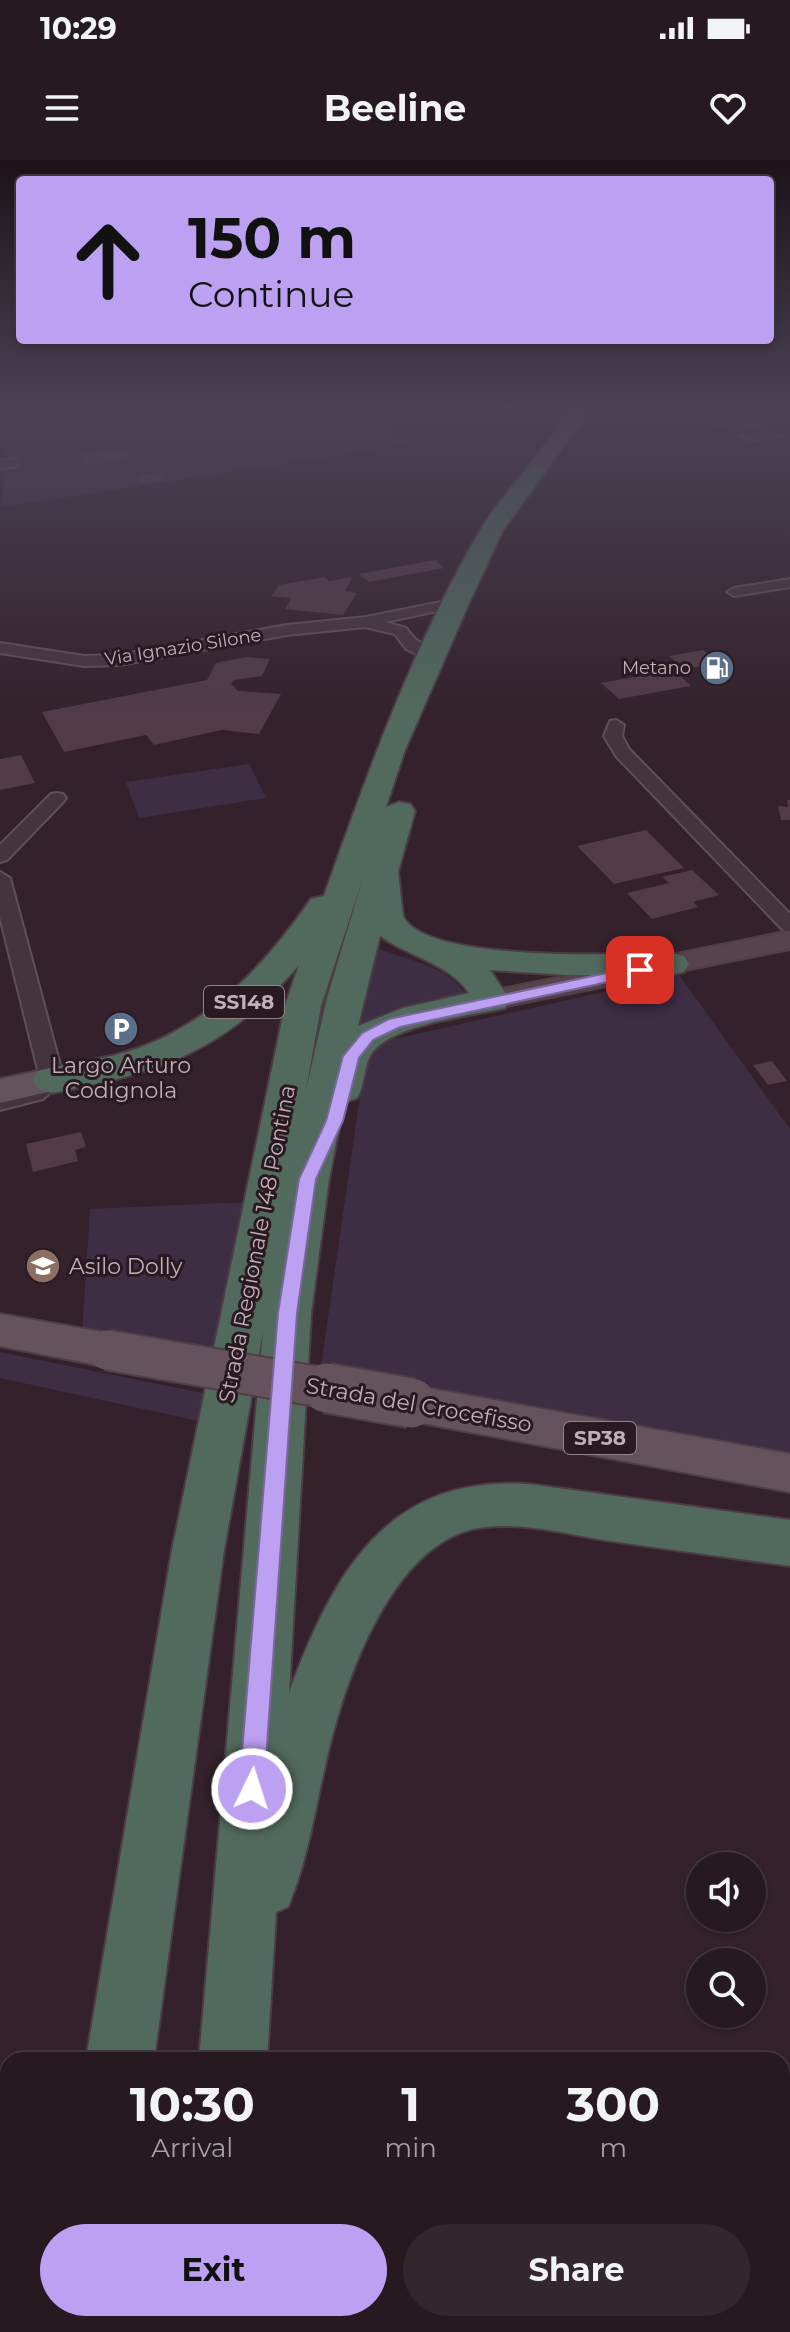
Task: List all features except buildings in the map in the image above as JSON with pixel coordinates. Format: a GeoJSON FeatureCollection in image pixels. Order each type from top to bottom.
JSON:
{"type":"FeatureCollection","features":[{"type":"Feature","properties":{"kind":"highway","name":"Strada Regionale 148 Pontina"},"geometry":{"type":"LineString","coordinates":[[234,2036],[288,1313],[308,1179],[390,750],[419,647],[436,608],[504,513]]}},
{"type":"Feature","properties":{"kind":"highway","name":"Strada Regionale 148 Pontina"},"geometry":{"type":"LineString","coordinates":[[121,2052],[198,1550],[303,1006],[416,755],[515,513]]}},
{"type":"Feature","properties":{"kind":"highway"},"geometry":{"type":"LineString","coordinates":[[372,848],[389,922],[407,940],[432,950],[475,975],[504,997]]}},
{"type":"Feature","properties":{"kind":"highway","name":"SS148"},"geometry":{"type":"LineString","coordinates":[[52,1080],[148,1059],[177,1047],[225,1018],[267,979],[372,848]]}},
{"type":"Feature","properties":{"kind":"highway"},"geometry":{"type":"LineString","coordinates":[[432,950],[569,966],[671,964]]}},
{"type":"Feature","properties":{"kind":"highway"},"geometry":{"type":"LineString","coordinates":[[504,997],[508,973],[518,966],[534,963]]}},
{"type":"Feature","properties":{"kind":"highway"},"geometry":{"type":"LineString","coordinates":[[308,1179],[335,1121],[351,1056],[362,1042],[395,1023],[504,997]]}},
{"type":"Feature","properties":{"kind":"highway"},"geometry":{"type":"LineString","coordinates":[[234,2036],[296,1759],[327,1664],[359,1598],[389,1557],[415,1533],[447,1512],[474,1506],[529,1506],[790,1543]]}},
{"type":"Feature","properties":{"kind":"main road"},"geometry":{"type":"LineString","coordinates":[[0,1091],[52,1080]]}},
{"type":"Feature","properties":{"kind":"main road","name":"Strada del Crocefisso"},"geometry":{"type":"LineString","coordinates":[[0,1330],[790,1473]]}},
{"type":"Feature","properties":{"kind":"street"},"geometry":{"type":"LineString","coordinates":[[734,592],[790,583]]}},
{"type":"Feature","properties":{"kind":"street","name":"Via Ignazio Silone"},"geometry":{"type":"LineString","coordinates":[[0,648],[67,659],[104,661],[287,630],[366,622],[436,608]]}},
{"type":"Feature","properties":{"kind":"street","name":"Via Ignazio Silone"},"geometry":{"type":"LineString","coordinates":[[366,622],[401,631],[419,647]]}},
{"type":"Feature","properties":{"kind":"street"},"geometry":{"type":"LineString","coordinates":[[616,725],[613,736],[622,752],[790,926]]}},
{"type":"Feature","properties":{"kind":"street"},"geometry":{"type":"LineString","coordinates":[[0,856],[57,798]]}},
{"type":"Feature","properties":{"kind":"street"},"geometry":{"type":"LineString","coordinates":[[0,878],[52,1080],[35,1094],[0,1102]]}},
{"type":"Feature","properties":{"kind":"street"},"geometry":{"type":"LineString","coordinates":[[504,997],[790,940]]}},
{"type":"Feature","properties":{"kind":"shaded area"},"geometry":{"type":"Polygon","coordinates":[[[249,764],[266,798],[139,818],[126,782],[249,764]]]}},
{"type":"Feature","properties":{"kind":"shaded area"},"geometry":{"type":"Polygon","coordinates":[[[376,947],[441,972],[452,979],[469,1001],[388,1016],[357,1026],[376,947]]]}},
{"type":"Feature","properties":{"kind":"shaded area"},"geometry":{"type":"Polygon","coordinates":[[[679,975],[790,1129],[790,1457],[320,1373],[364,1069],[370,1049],[394,1039],[679,975]]]}},
{"type":"Feature","properties":{"kind":"shaded area"},"geometry":{"type":"Polygon","coordinates":[[[251,1202],[224,1355],[82,1335],[90,1209],[251,1202]]]}},
{"type":"Feature","properties":{"kind":"shaded area"},"geometry":{"type":"Polygon","coordinates":[[[0,1352],[207,1394],[199,1421],[0,1378],[0,1352]]]}},
{"type":"Feature","properties":{"kind":"place","name":"Metano"},"geometry":{"type":"Point","coordinates":[717,668]}},
{"type":"Feature","properties":{"kind":"place","name":"Largo Arturo Codignola"},"geometry":{"type":"Point","coordinates":[121,1029]}},
{"type":"Feature","properties":{"kind":"place","name":"Asilo Dolly"},"geometry":{"type":"Point","coordinates":[43,1266]}},
{"type":"Feature","properties":{"kind":"route"},"geometry":{"type":"LineString","coordinates":[[252,1789],[288,1313],[308,1179],[335,1121],[351,1056],[356,1047],[374,1032],[395,1023],[640,970]]}}]}
